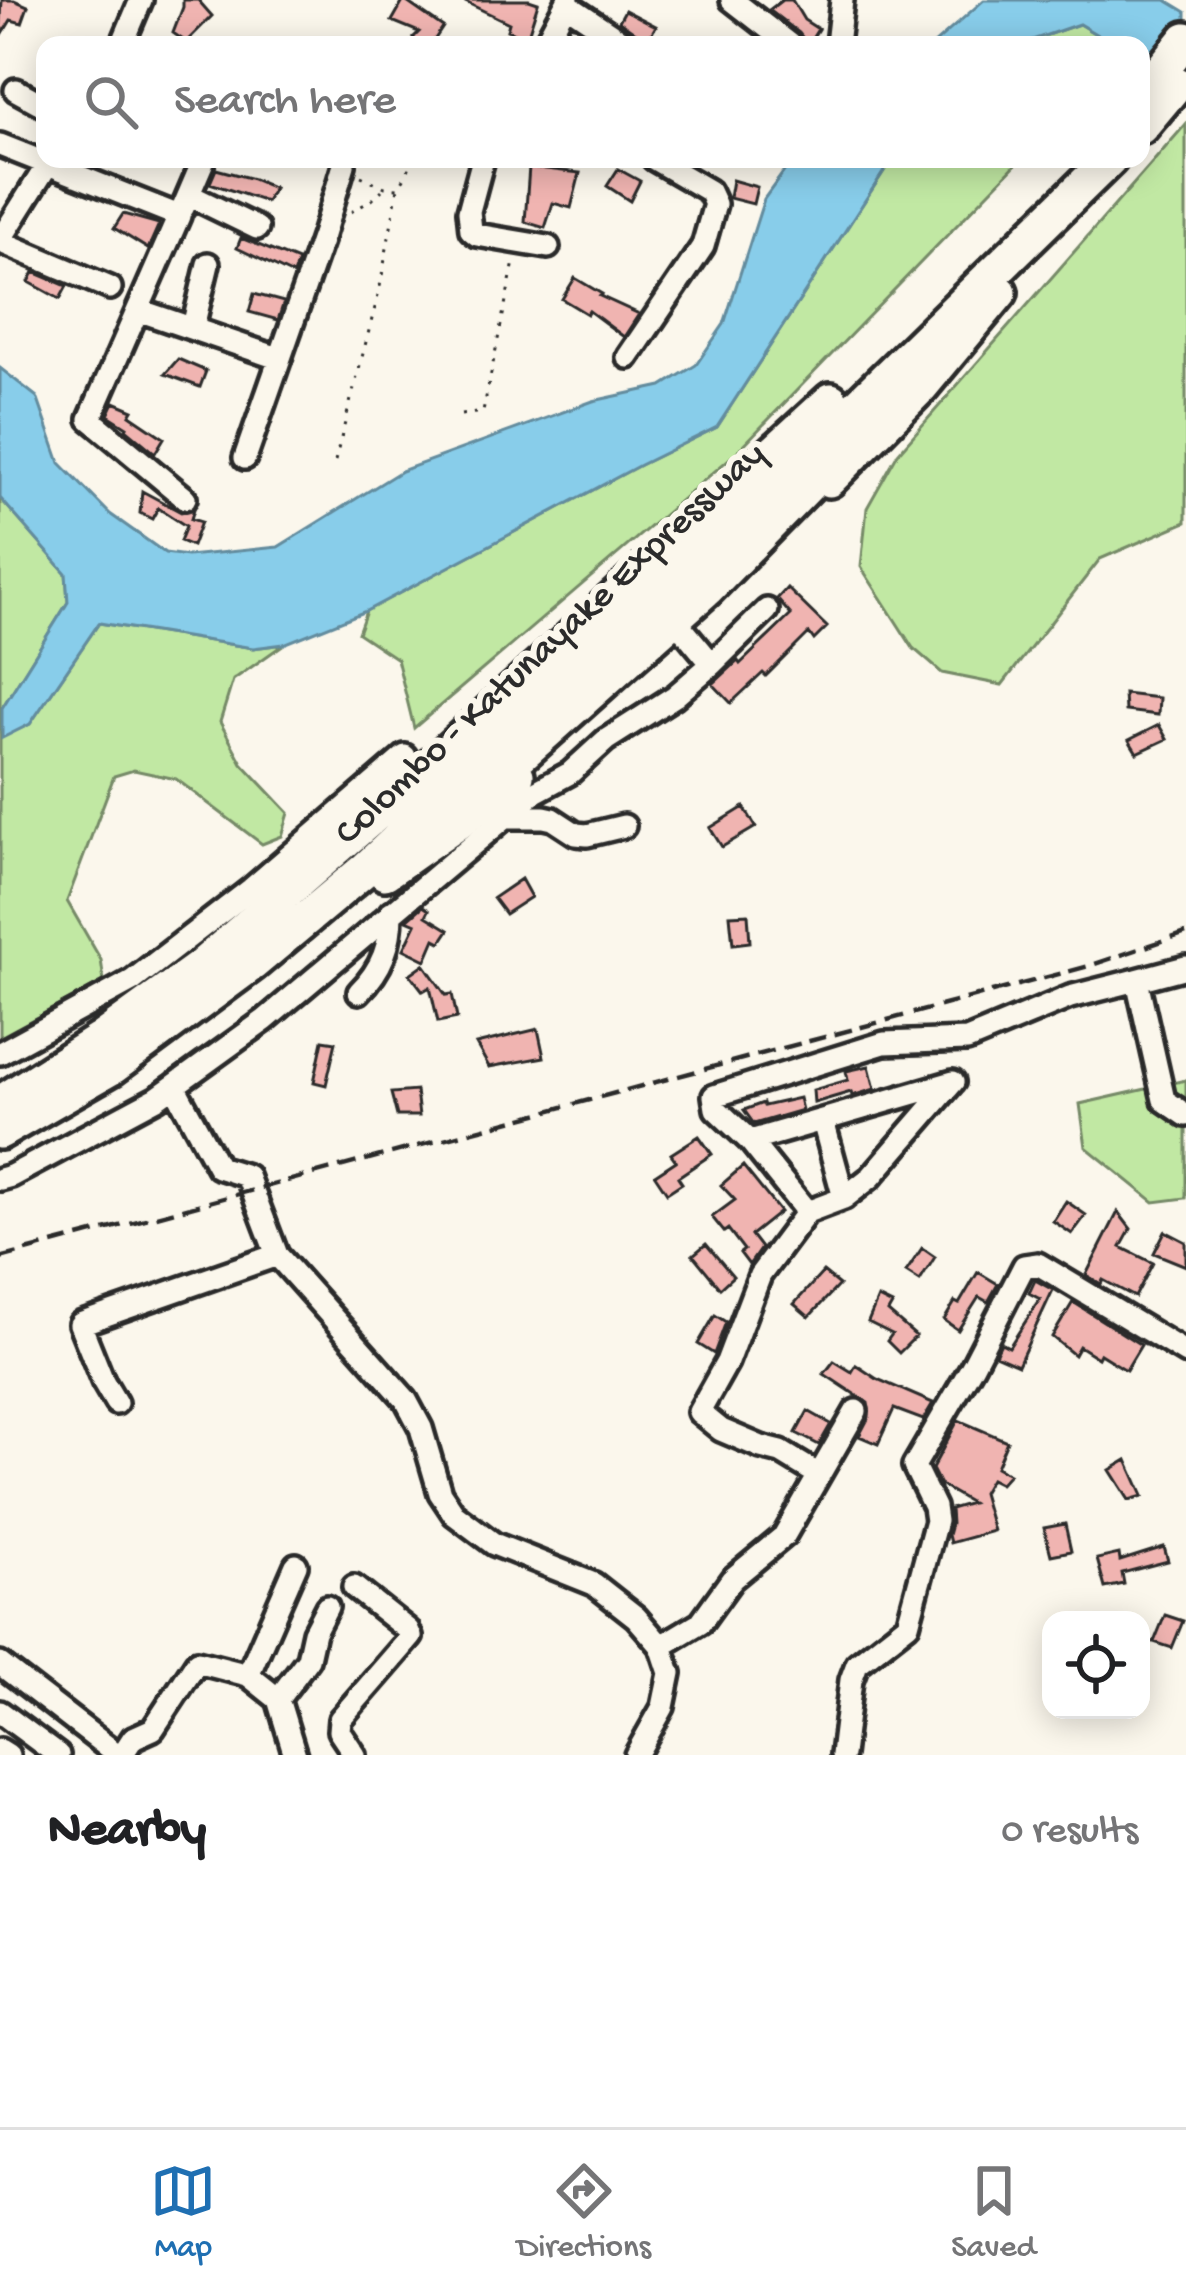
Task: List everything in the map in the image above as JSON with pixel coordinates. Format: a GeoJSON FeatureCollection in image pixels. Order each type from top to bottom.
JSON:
{"type":"FeatureCollection","features":[{"type":"Feature","properties":{"kind":"highway"},"geometry":{"type":"LineString","coordinates":[[1159,89],[1186,39]]}},
{"type":"Feature","properties":{"kind":"highway","name":"Colombo - Katunayake Expressway"},"geometry":{"type":"LineString","coordinates":[[0,1102],[200,968],[404,790],[968,275],[1070,168]]}},
{"type":"Feature","properties":{"kind":"highway","name":"Colombo - Katunayake Expressway"},"geometry":{"type":"LineString","coordinates":[[0,1132],[113,1067],[241,972],[363,871],[696,563],[1103,168]]}},
{"type":"Feature","properties":{"kind":"highway"},"geometry":{"type":"LineString","coordinates":[[366,886],[463,819],[566,735],[682,628],[921,387],[1104,168]]}},
{"type":"Feature","properties":{"kind":"highway"},"geometry":{"type":"LineString","coordinates":[[293,929],[392,853],[697,579],[1080,195]]}},
{"type":"Feature","properties":{"kind":"highway"},"geometry":{"type":"LineString","coordinates":[[241,972],[337,909],[458,812],[707,590],[1028,258]]}},
{"type":"Feature","properties":{"kind":"street"},"geometry":{"type":"LineString","coordinates":[[126,36],[141,0]]}},
{"type":"Feature","properties":{"kind":"street"},"geometry":{"type":"LineString","coordinates":[[732,0],[778,36]]}},
{"type":"Feature","properties":{"kind":"street"},"geometry":{"type":"LineString","coordinates":[[838,36],[842,0]]}},
{"type":"Feature","properties":{"kind":"street"},"geometry":{"type":"LineString","coordinates":[[549,36],[567,2],[614,36]]}},
{"type":"Feature","properties":{"kind":"street"},"geometry":{"type":"LineString","coordinates":[[16,90],[36,101]]}},
{"type":"Feature","properties":{"kind":"street"},"geometry":{"type":"LineString","coordinates":[[0,145],[36,157]]}},
{"type":"Feature","properties":{"kind":"street"},"geometry":{"type":"LineString","coordinates":[[46,168],[4,235],[7,244],[110,288]]}},
{"type":"Feature","properties":{"kind":"street"},"geometry":{"type":"LineString","coordinates":[[68,168],[257,227]]}},
{"type":"Feature","properties":{"kind":"street"},"geometry":{"type":"LineString","coordinates":[[184,497],[91,419],[200,168]]}},
{"type":"Feature","properties":{"kind":"street"},"geometry":{"type":"LineString","coordinates":[[244,458],[343,168]]}},
{"type":"Feature","properties":{"kind":"street"},"geometry":{"type":"LineString","coordinates":[[481,168],[469,211],[470,230],[548,248]]}},
{"type":"Feature","properties":{"kind":"street"},"geometry":{"type":"LineString","coordinates":[[628,357],[703,246],[715,204],[709,191],[669,168]]}},
{"type":"Feature","properties":{"kind":"street"},"geometry":{"type":"LineString","coordinates":[[193,327],[208,264]]}},
{"type":"Feature","properties":{"kind":"street"},"geometry":{"type":"LineString","coordinates":[[138,310],[278,358]]}},
{"type":"Feature","properties":{"kind":"street"},"geometry":{"type":"LineString","coordinates":[[0,1179],[174,1086],[265,1020],[535,792],[675,696],[767,610]]}},
{"type":"Feature","properties":{"kind":"street"},"geometry":{"type":"LineString","coordinates":[[682,628],[712,664]]}},
{"type":"Feature","properties":{"kind":"street"},"geometry":{"type":"LineString","coordinates":[[0,1053],[132,981],[251,889],[405,756]]}},
{"type":"Feature","properties":{"kind":"street"},"geometry":{"type":"LineString","coordinates":[[506,817],[544,817],[587,835],[624,826]]}},
{"type":"Feature","properties":{"kind":"street"},"geometry":{"type":"LineString","coordinates":[[359,992],[375,976],[386,954],[391,912]]}},
{"type":"Feature","properties":{"kind":"street"},"geometry":{"type":"LineString","coordinates":[[807,1212],[750,1141],[716,1109],[714,1096],[884,1042],[967,1040],[1070,998],[1186,967]]}},
{"type":"Feature","properties":{"kind":"street"},"geometry":{"type":"LineString","coordinates":[[1137,980],[1164,1100],[1186,1115]]}},
{"type":"Feature","properties":{"kind":"street"},"geometry":{"type":"LineString","coordinates":[[750,1141],[953,1082],[871,1177],[844,1198],[807,1212],[760,1275],[727,1362],[699,1412],[721,1430],[781,1452],[819,1475]]}},
{"type":"Feature","properties":{"kind":"street"},"geometry":{"type":"LineString","coordinates":[[174,1086],[218,1167],[247,1176],[278,1255],[406,1400],[421,1428],[440,1492],[454,1514],[494,1544],[594,1584],[636,1617],[661,1646],[670,1673],[663,1707],[636,1755]]}},
{"type":"Feature","properties":{"kind":"street"},"geometry":{"type":"LineString","coordinates":[[823,1121],[844,1198]]}},
{"type":"Feature","properties":{"kind":"street"},"geometry":{"type":"LineString","coordinates":[[116,1403],[80,1324],[278,1255]]}},
{"type":"Feature","properties":{"kind":"street"},"geometry":{"type":"LineString","coordinates":[[842,1755],[850,1680],[857,1664],[908,1624],[936,1521],[914,1466],[1024,1266],[1038,1264],[1186,1353]]}},
{"type":"Feature","properties":{"kind":"street"},"geometry":{"type":"LineString","coordinates":[[661,1646],[701,1622],[732,1580],[784,1536],[856,1411]]}},
{"type":"Feature","properties":{"kind":"street"},"geometry":{"type":"LineString","coordinates":[[248,1676],[296,1565]]}},
{"type":"Feature","properties":{"kind":"street"},"geometry":{"type":"LineString","coordinates":[[354,1588],[411,1637],[340,1719],[339,1730],[355,1755]]}},
{"type":"Feature","properties":{"kind":"street"},"geometry":{"type":"LineString","coordinates":[[278,1699],[308,1659],[314,1632],[327,1607]]}},
{"type":"Feature","properties":{"kind":"street"},"geometry":{"type":"LineString","coordinates":[[0,1664],[120,1755],[133,1738],[153,1729],[197,1662],[248,1676],[278,1699],[295,1755]]}},
{"type":"Feature","properties":{"kind":"street"},"geometry":{"type":"LineString","coordinates":[[0,1712],[58,1755]]}},
{"type":"Feature","properties":{"kind":"street"},"geometry":{"type":"LineString","coordinates":[[0,1750],[8,1755]]}},
{"type":"Feature","properties":{"kind":"path"},"geometry":{"type":"LineString","coordinates":[[349,168],[367,180],[398,188]]}},
{"type":"Feature","properties":{"kind":"path"},"geometry":{"type":"LineString","coordinates":[[335,461],[379,292],[398,188],[409,168]]}},
{"type":"Feature","properties":{"kind":"path"},"geometry":{"type":"LineString","coordinates":[[331,209],[351,212],[385,187]]}},
{"type":"Feature","properties":{"kind":"path"},"geometry":{"type":"LineString","coordinates":[[461,415],[483,412],[518,242]]}},
{"type":"Feature","properties":{"kind":"green space"},"geometry":{"type":"Polygon","coordinates":[[[1079,24],[1099,36],[1044,36],[1079,24]]]}},
{"type":"Feature","properties":{"kind":"green space"},"geometry":{"type":"Polygon","coordinates":[[[1186,124],[1186,522],[1100,559],[1002,685],[942,673],[913,648],[861,567],[867,508],[898,453],[1186,124]]]}},
{"type":"Feature","properties":{"kind":"green space"},"geometry":{"type":"Polygon","coordinates":[[[886,168],[1012,168],[735,454],[414,728],[397,659],[358,633],[366,611],[717,427],[886,168]]]}},
{"type":"Feature","properties":{"kind":"green space"},"geometry":{"type":"Polygon","coordinates":[[[0,498],[66,573],[68,602],[2,708],[2,737],[30,724],[99,623],[253,648],[284,644],[233,680],[220,722],[242,763],[289,813],[282,836],[262,844],[176,779],[134,770],[114,776],[67,901],[101,960],[104,981],[0,1037],[0,498]]]}},
{"type":"Feature","properties":{"kind":"green space"},"geometry":{"type":"Polygon","coordinates":[[[1186,1080],[1186,1198],[1154,1202],[1086,1147],[1080,1104],[1186,1080]]]}},
{"type":"Feature","properties":{"kind":"water"},"geometry":{"type":"Polygon","coordinates":[[[984,0],[1166,0],[1186,12],[1186,87],[1150,66],[1150,36],[1099,36],[1079,24],[1044,36],[943,36],[984,0]]]}},
{"type":"Feature","properties":{"kind":"water"},"geometry":{"type":"Polygon","coordinates":[[[786,168],[886,168],[717,427],[366,611],[284,644],[253,648],[99,623],[30,724],[2,738],[2,708],[68,602],[66,573],[0,498],[0,368],[37,397],[60,463],[110,514],[165,553],[187,556],[278,547],[401,471],[593,401],[662,386],[696,365],[724,324],[764,199],[786,168]]]}},
{"type":"Feature","properties":{"kind":"building"},"geometry":{"type":"Polygon","coordinates":[[[2,0],[28,6],[22,23],[11,20],[0,38],[2,0]]]}},
{"type":"Feature","properties":{"kind":"building"},"geometry":{"type":"Polygon","coordinates":[[[183,0],[198,0],[212,16],[192,36],[173,33],[183,0]]]}},
{"type":"Feature","properties":{"kind":"building"},"geometry":{"type":"Polygon","coordinates":[[[404,0],[443,27],[437,36],[415,36],[419,32],[392,21],[404,0]]]}},
{"type":"Feature","properties":{"kind":"building"},"geometry":{"type":"Polygon","coordinates":[[[461,0],[538,3],[528,36],[507,30],[509,23],[461,0]]]}},
{"type":"Feature","properties":{"kind":"building"},"geometry":{"type":"Polygon","coordinates":[[[782,0],[792,0],[804,20],[818,29],[814,36],[801,36],[769,10],[782,0]]]}},
{"type":"Feature","properties":{"kind":"building"},"geometry":{"type":"Polygon","coordinates":[[[625,10],[656,26],[650,36],[638,36],[619,21],[625,10]]]}},
{"type":"Feature","properties":{"kind":"building"},"geometry":{"type":"Polygon","coordinates":[[[529,168],[580,173],[571,208],[553,203],[545,228],[525,222],[529,168]]]}},
{"type":"Feature","properties":{"kind":"building"},"geometry":{"type":"Polygon","coordinates":[[[216,169],[274,188],[266,202],[210,183],[216,169]]]}},
{"type":"Feature","properties":{"kind":"building"},"geometry":{"type":"Polygon","coordinates":[[[618,169],[640,181],[630,201],[607,186],[618,169]]]}},
{"type":"Feature","properties":{"kind":"building"},"geometry":{"type":"Polygon","coordinates":[[[732,180],[757,187],[753,204],[729,198],[732,180]]]}},
{"type":"Feature","properties":{"kind":"building"},"geometry":{"type":"Polygon","coordinates":[[[123,214],[159,224],[148,249],[114,228],[123,214]]]}},
{"type":"Feature","properties":{"kind":"building"},"geometry":{"type":"Polygon","coordinates":[[[241,238],[298,261],[293,275],[237,248],[241,238]]]}},
{"type":"Feature","properties":{"kind":"building"},"geometry":{"type":"Polygon","coordinates":[[[34,272],[67,286],[60,299],[29,282],[34,272]]]}},
{"type":"Feature","properties":{"kind":"building"},"geometry":{"type":"Polygon","coordinates":[[[575,278],[639,314],[624,337],[589,311],[562,299],[575,278]]]}},
{"type":"Feature","properties":{"kind":"building"},"geometry":{"type":"Polygon","coordinates":[[[254,294],[284,302],[278,320],[249,312],[254,294]]]}},
{"type":"Feature","properties":{"kind":"building"},"geometry":{"type":"Polygon","coordinates":[[[178,359],[206,371],[200,387],[165,374],[178,359]]]}},
{"type":"Feature","properties":{"kind":"building"},"geometry":{"type":"Polygon","coordinates":[[[114,402],[133,410],[130,415],[164,438],[155,453],[108,415],[114,402]]]}},
{"type":"Feature","properties":{"kind":"building"},"geometry":{"type":"Polygon","coordinates":[[[142,491],[181,512],[194,509],[191,519],[201,522],[192,546],[180,541],[186,526],[158,508],[152,519],[140,513],[142,491]]]}},
{"type":"Feature","properties":{"kind":"building"},"geometry":{"type":"Polygon","coordinates":[[[787,588],[827,627],[814,640],[809,633],[731,703],[713,684],[791,615],[777,599],[787,588]]]}},
{"type":"Feature","properties":{"kind":"building"},"geometry":{"type":"Polygon","coordinates":[[[1124,694],[1159,698],[1158,715],[1125,711],[1124,694]]]}},
{"type":"Feature","properties":{"kind":"building"},"geometry":{"type":"Polygon","coordinates":[[[1159,725],[1167,739],[1137,753],[1129,740],[1159,725]]]}},
{"type":"Feature","properties":{"kind":"building"},"geometry":{"type":"Polygon","coordinates":[[[744,807],[756,827],[722,847],[710,828],[744,807]]]}},
{"type":"Feature","properties":{"kind":"building"},"geometry":{"type":"Polygon","coordinates":[[[521,879],[531,897],[505,914],[493,898],[521,879]]]}},
{"type":"Feature","properties":{"kind":"building"},"geometry":{"type":"Polygon","coordinates":[[[423,906],[429,910],[426,916],[449,930],[441,942],[435,939],[426,960],[404,949],[416,924],[407,920],[423,906]]]}},
{"type":"Feature","properties":{"kind":"building"},"geometry":{"type":"Polygon","coordinates":[[[748,914],[750,942],[733,944],[730,915],[748,914]]]}},
{"type":"Feature","properties":{"kind":"building"},"geometry":{"type":"Polygon","coordinates":[[[424,964],[446,995],[452,994],[457,1018],[438,1022],[430,987],[423,991],[410,974],[424,964]]]}},
{"type":"Feature","properties":{"kind":"building"},"geometry":{"type":"Polygon","coordinates":[[[538,1029],[544,1057],[489,1067],[476,1044],[538,1029]]]}},
{"type":"Feature","properties":{"kind":"building"},"geometry":{"type":"Polygon","coordinates":[[[323,1040],[336,1042],[326,1085],[314,1082],[323,1040]]]}},
{"type":"Feature","properties":{"kind":"building"},"geometry":{"type":"Polygon","coordinates":[[[869,1066],[875,1089],[814,1103],[813,1090],[848,1080],[846,1071],[869,1066]]]}},
{"type":"Feature","properties":{"kind":"building"},"geometry":{"type":"Polygon","coordinates":[[[416,1091],[419,1116],[397,1116],[391,1093],[416,1091]]]}},
{"type":"Feature","properties":{"kind":"building"},"geometry":{"type":"Polygon","coordinates":[[[799,1098],[802,1110],[754,1124],[744,1110],[763,1103],[799,1098]]]}},
{"type":"Feature","properties":{"kind":"building"},"geometry":{"type":"Polygon","coordinates":[[[699,1136],[712,1154],[678,1177],[682,1183],[667,1193],[655,1175],[676,1161],[671,1154],[699,1136]]]}},
{"type":"Feature","properties":{"kind":"building"},"geometry":{"type":"Polygon","coordinates":[[[743,1166],[780,1212],[751,1235],[761,1248],[749,1265],[728,1229],[724,1232],[712,1217],[735,1200],[721,1185],[743,1166]]]}},
{"type":"Feature","properties":{"kind":"building"},"geometry":{"type":"Polygon","coordinates":[[[1066,1201],[1086,1215],[1072,1234],[1053,1221],[1066,1201]]]}},
{"type":"Feature","properties":{"kind":"building"},"geometry":{"type":"Polygon","coordinates":[[[1118,1212],[1131,1229],[1121,1247],[1153,1263],[1135,1297],[1086,1275],[1118,1212]]]}},
{"type":"Feature","properties":{"kind":"building"},"geometry":{"type":"Polygon","coordinates":[[[1165,1231],[1186,1242],[1186,1266],[1154,1253],[1165,1231]]]}},
{"type":"Feature","properties":{"kind":"building"},"geometry":{"type":"Polygon","coordinates":[[[706,1244],[733,1276],[720,1288],[693,1255],[706,1244]]]}},
{"type":"Feature","properties":{"kind":"building"},"geometry":{"type":"Polygon","coordinates":[[[922,1248],[935,1257],[920,1281],[906,1272],[922,1248]]]}},
{"type":"Feature","properties":{"kind":"building"},"geometry":{"type":"Polygon","coordinates":[[[823,1272],[839,1285],[809,1317],[794,1304],[823,1272]]]}},
{"type":"Feature","properties":{"kind":"building"},"geometry":{"type":"Polygon","coordinates":[[[978,1272],[998,1284],[988,1302],[979,1297],[958,1330],[944,1320],[978,1272]]]}},
{"type":"Feature","properties":{"kind":"building"},"geometry":{"type":"Polygon","coordinates":[[[1035,1280],[1053,1290],[1018,1365],[995,1355],[1001,1343],[1009,1347],[1040,1299],[1029,1293],[1035,1280]]]}},
{"type":"Feature","properties":{"kind":"building"},"geometry":{"type":"Polygon","coordinates":[[[878,1298],[892,1305],[888,1312],[916,1336],[899,1353],[887,1341],[892,1334],[868,1322],[878,1298]]]}},
{"type":"Feature","properties":{"kind":"building"},"geometry":{"type":"Polygon","coordinates":[[[1073,1302],[1141,1345],[1126,1370],[1079,1346],[1074,1355],[1052,1337],[1073,1302]]]}},
{"type":"Feature","properties":{"kind":"building"},"geometry":{"type":"Polygon","coordinates":[[[715,1315],[726,1322],[714,1354],[698,1344],[715,1315]]]}},
{"type":"Feature","properties":{"kind":"building"},"geometry":{"type":"Polygon","coordinates":[[[834,1361],[852,1372],[856,1365],[933,1403],[923,1420],[894,1409],[878,1444],[859,1436],[869,1417],[868,1403],[824,1374],[834,1361]]]}},
{"type":"Feature","properties":{"kind":"building"},"geometry":{"type":"Polygon","coordinates":[[[808,1411],[831,1424],[819,1445],[796,1433],[808,1411]]]}},
{"type":"Feature","properties":{"kind":"building"},"geometry":{"type":"Polygon","coordinates":[[[958,1420],[1007,1441],[996,1467],[1009,1474],[1000,1484],[990,1479],[982,1493],[993,1531],[950,1543],[950,1509],[971,1503],[940,1485],[932,1469],[958,1420]]]}},
{"type":"Feature","properties":{"kind":"building"},"geometry":{"type":"Polygon","coordinates":[[[1127,1460],[1143,1496],[1129,1500],[1110,1470],[1127,1460]]]}},
{"type":"Feature","properties":{"kind":"building"},"geometry":{"type":"Polygon","coordinates":[[[1065,1524],[1071,1551],[1051,1555],[1044,1528],[1065,1524]]]}},
{"type":"Feature","properties":{"kind":"building"},"geometry":{"type":"Polygon","coordinates":[[[1164,1547],[1168,1561],[1122,1573],[1124,1584],[1105,1588],[1097,1559],[1119,1554],[1120,1561],[1164,1547]]]}},
{"type":"Feature","properties":{"kind":"building"},"geometry":{"type":"Polygon","coordinates":[[[1165,1615],[1183,1621],[1172,1648],[1154,1642],[1165,1615]]]}},
{"type":"Feature","properties":{"kind":"railway"},"geometry":{"type":"LineString","coordinates":[[0,1258],[1089,966],[1186,933]]}}]}
